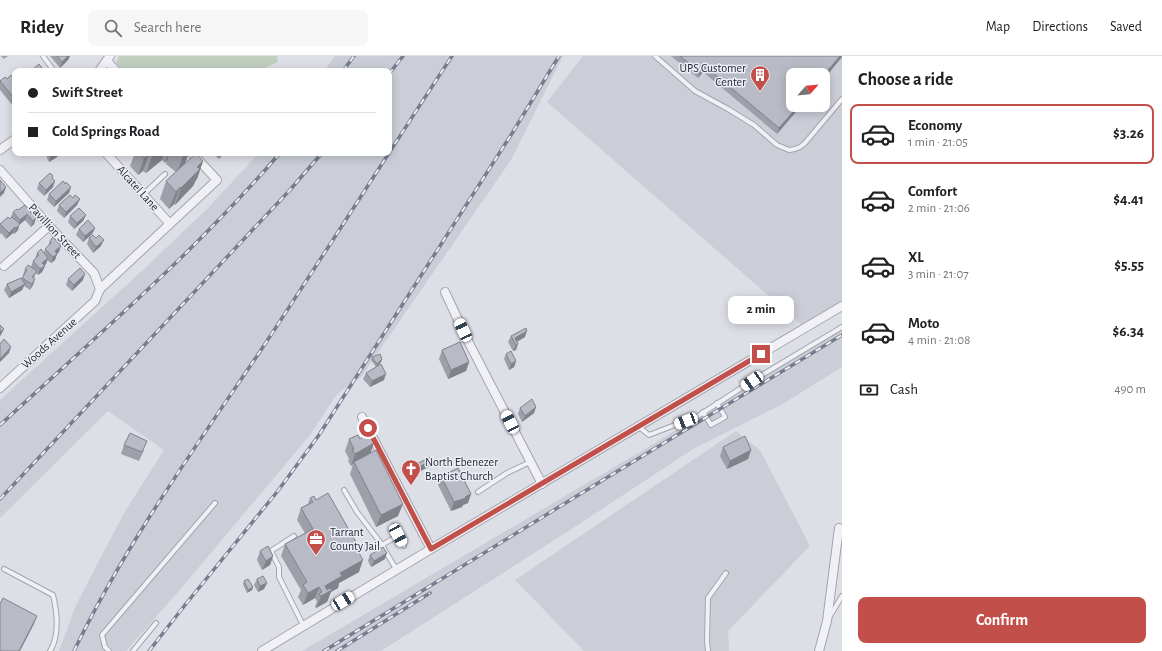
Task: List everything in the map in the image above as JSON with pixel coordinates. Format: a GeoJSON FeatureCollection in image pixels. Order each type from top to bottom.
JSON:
{"type":"FeatureCollection","features":[{"type":"Feature","properties":{"kind":"street"},"geometry":{"type":"LineString","coordinates":[[102,68],[109,59],[114,68]]}},
{"type":"Feature","properties":{"kind":"street"},"geometry":{"type":"LineString","coordinates":[[0,150],[12,141]]}},
{"type":"Feature","properties":{"kind":"street","name":"Alcatel Lane"},"geometry":{"type":"LineString","coordinates":[[109,156],[169,223]]}},
{"type":"Feature","properties":{"kind":"street"},"geometry":{"type":"LineString","coordinates":[[169,223],[217,180],[195,156]]}},
{"type":"Feature","properties":{"kind":"street","name":"Pavillion Street"},"geometry":{"type":"LineString","coordinates":[[0,170],[49,226],[94,273],[99,292]]}},
{"type":"Feature","properties":{"kind":"street","name":"Woods Avenue"},"geometry":{"type":"LineString","coordinates":[[0,387],[95,301],[99,292],[169,223]]}},
{"type":"Feature","properties":{"kind":"street"},"geometry":{"type":"LineString","coordinates":[[4,266],[49,226]]}},
{"type":"Feature","properties":{"kind":"street"},"geometry":{"type":"LineString","coordinates":[[444,292],[542,484]]}},
{"type":"Feature","properties":{"kind":"street"},"geometry":{"type":"LineString","coordinates":[[262,651],[431,549],[842,306]]}},
{"type":"Feature","properties":{"kind":"street"},"geometry":{"type":"LineString","coordinates":[[362,417],[431,549]]}},
{"type":"Feature","properties":{"kind":"street"},"geometry":{"type":"LineString","coordinates":[[819,651],[827,621],[839,528]]}},
{"type":"Feature","properties":{"kind":"lane"},"geometry":{"type":"LineString","coordinates":[[43,56],[52,68]]}},
{"type":"Feature","properties":{"kind":"lane"},"geometry":{"type":"LineString","coordinates":[[655,56],[695,91],[754,125],[777,145],[789,150],[800,147],[805,143],[842,99]]}},
{"type":"Feature","properties":{"kind":"lane"},"geometry":{"type":"LineString","coordinates":[[144,194],[165,174]]}},
{"type":"Feature","properties":{"kind":"lane"},"geometry":{"type":"LineString","coordinates":[[639,427],[648,435],[698,416],[842,326]]}},
{"type":"Feature","properties":{"kind":"lane"},"geometry":{"type":"LineString","coordinates":[[703,412],[711,425],[725,417],[717,403]]}},
{"type":"Feature","properties":{"kind":"lane"},"geometry":{"type":"LineString","coordinates":[[478,492],[507,473],[530,462]]}},
{"type":"Feature","properties":{"kind":"lane"},"geometry":{"type":"LineString","coordinates":[[344,490],[357,512],[382,545],[396,570]]}},
{"type":"Feature","properties":{"kind":"lane"},"geometry":{"type":"LineString","coordinates":[[109,651],[105,646],[102,635],[215,503]]}},
{"type":"Feature","properties":{"kind":"lane"},"geometry":{"type":"LineString","coordinates":[[394,526],[404,546]]}},
{"type":"Feature","properties":{"kind":"lane"},"geometry":{"type":"LineString","coordinates":[[382,545],[398,535]]}},
{"type":"Feature","properties":{"kind":"lane"},"geometry":{"type":"LineString","coordinates":[[294,536],[271,551],[279,567],[279,577],[304,625]]}},
{"type":"Feature","properties":{"kind":"lane"},"geometry":{"type":"LineString","coordinates":[[4,569],[53,594],[56,607],[57,625],[53,646],[50,651]]}},
{"type":"Feature","properties":{"kind":"lane"},"geometry":{"type":"LineString","coordinates":[[708,651],[708,598],[726,573]]}},
{"type":"Feature","properties":{"kind":"lane"},"geometry":{"type":"LineString","coordinates":[[827,621],[842,596]]}},
{"type":"Feature","properties":{"kind":"lane"},"geometry":{"type":"LineString","coordinates":[[133,651],[156,622]]}},
{"type":"Feature","properties":{"kind":"shaded area"},"geometry":{"type":"Polygon","coordinates":[[[335,56],[563,56],[511,160],[361,377],[337,394],[310,435],[184,585],[126,651],[59,651],[76,605],[124,513],[164,450],[108,411],[0,518],[0,400],[144,269],[207,209],[256,156],[392,156],[392,68],[326,68],[335,56]]]}},
{"type":"Feature","properties":{"kind":"shaded area"},"geometry":{"type":"Polygon","coordinates":[[[583,56],[842,56],[842,301],[802,325],[547,102],[583,56]]]}},
{"type":"Feature","properties":{"kind":"shaded area"},"geometry":{"type":"Polygon","coordinates":[[[842,327],[842,367],[781,405],[693,449],[381,651],[302,651],[650,446],[842,327]]]}},
{"type":"Feature","properties":{"kind":"shaded area"},"geometry":{"type":"Polygon","coordinates":[[[736,431],[760,450],[810,546],[728,631],[729,651],[584,651],[515,580],[736,431]]]}},
{"type":"Feature","properties":{"kind":"green space"},"geometry":{"type":"Polygon","coordinates":[[[119,56],[277,56],[278,62],[265,68],[120,68],[116,63],[119,56]]]}},
{"type":"Feature","properties":{"kind":"building"},"geometry":{"type":"Polygon","coordinates":[[[57,56],[68,56],[62,62],[57,56]]]}},
{"type":"Feature","properties":{"kind":"building","name":"UPS Customer Center"},"geometry":{"type":"Polygon","coordinates":[[[680,56],[840,56],[830,68],[786,68],[786,112],[793,112],[779,128],[705,66],[700,72],[680,56]]]}},
{"type":"Feature","properties":{"kind":"building"},"geometry":{"type":"Polygon","coordinates":[[[39,64],[42,68],[34,68],[39,64]]]}},
{"type":"Feature","properties":{"kind":"building"},"geometry":{"type":"Polygon","coordinates":[[[11,75],[12,76],[12,95],[0,81],[5,77],[7,79],[11,75]]]}},
{"type":"Feature","properties":{"kind":"building"},"geometry":{"type":"Polygon","coordinates":[[[193,156],[199,156],[203,161],[197,167],[200,169],[176,192],[166,181],[193,156]]]}},
{"type":"Feature","properties":{"kind":"building"},"geometry":{"type":"Polygon","coordinates":[[[50,173],[55,181],[46,190],[39,183],[50,173]]]}},
{"type":"Feature","properties":{"kind":"building"},"geometry":{"type":"Polygon","coordinates":[[[0,180],[6,187],[0,193],[0,180]]]}},
{"type":"Feature","properties":{"kind":"building"},"geometry":{"type":"Polygon","coordinates":[[[63,181],[71,187],[56,201],[49,194],[63,181]]]}},
{"type":"Feature","properties":{"kind":"building"},"geometry":{"type":"Polygon","coordinates":[[[70,195],[73,198],[75,195],[80,199],[66,212],[59,205],[70,195]]]}},
{"type":"Feature","properties":{"kind":"building"},"geometry":{"type":"Polygon","coordinates":[[[25,205],[36,218],[33,221],[27,214],[20,220],[13,212],[25,205]]]}},
{"type":"Feature","properties":{"kind":"building"},"geometry":{"type":"Polygon","coordinates":[[[79,208],[86,215],[77,223],[70,216],[79,208]]]}},
{"type":"Feature","properties":{"kind":"building"},"geometry":{"type":"Polygon","coordinates":[[[8,217],[10,219],[12,217],[20,224],[9,233],[0,224],[8,217]]]}},
{"type":"Feature","properties":{"kind":"building"},"geometry":{"type":"Polygon","coordinates":[[[88,220],[95,228],[85,236],[79,229],[88,220]]]}},
{"type":"Feature","properties":{"kind":"building"},"geometry":{"type":"Polygon","coordinates":[[[93,235],[96,238],[99,235],[104,240],[96,247],[89,238],[93,235]]]}},
{"type":"Feature","properties":{"kind":"building"},"geometry":{"type":"Polygon","coordinates":[[[53,237],[61,246],[55,251],[57,254],[53,257],[45,249],[51,243],[50,241],[53,237]]]}},
{"type":"Feature","properties":{"kind":"building"},"geometry":{"type":"Polygon","coordinates":[[[41,249],[48,258],[42,263],[45,266],[40,269],[33,261],[39,255],[37,253],[41,249]]]}},
{"type":"Feature","properties":{"kind":"building"},"geometry":{"type":"Polygon","coordinates":[[[28,265],[37,271],[32,277],[35,279],[32,284],[22,278],[28,265]]]}},
{"type":"Feature","properties":{"kind":"building"},"geometry":{"type":"Polygon","coordinates":[[[80,268],[85,274],[74,285],[68,279],[80,268]]]}},
{"type":"Feature","properties":{"kind":"building"},"geometry":{"type":"Polygon","coordinates":[[[21,278],[25,284],[11,292],[7,284],[21,278]]]}},
{"type":"Feature","properties":{"kind":"building"},"geometry":{"type":"Polygon","coordinates":[[[0,325],[4,329],[0,332],[0,325]]]}},
{"type":"Feature","properties":{"kind":"building"},"geometry":{"type":"Polygon","coordinates":[[[526,328],[527,331],[515,338],[518,344],[516,345],[511,336],[526,328]]]}},
{"type":"Feature","properties":{"kind":"building"},"geometry":{"type":"Polygon","coordinates":[[[4,339],[11,347],[0,359],[0,344],[4,339]]]}},
{"type":"Feature","properties":{"kind":"building"},"geometry":{"type":"Polygon","coordinates":[[[460,342],[469,362],[451,370],[442,350],[460,342]]]}},
{"type":"Feature","properties":{"kind":"building"},"geometry":{"type":"Polygon","coordinates":[[[511,351],[516,361],[511,364],[506,354],[511,351]]]}},
{"type":"Feature","properties":{"kind":"building"},"geometry":{"type":"Polygon","coordinates":[[[380,354],[382,359],[377,364],[372,357],[380,354]]]}},
{"type":"Feature","properties":{"kind":"building"},"geometry":{"type":"Polygon","coordinates":[[[381,364],[386,374],[372,381],[366,373],[381,364]]]}},
{"type":"Feature","properties":{"kind":"building"},"geometry":{"type":"Polygon","coordinates":[[[532,399],[536,407],[525,416],[520,408],[532,399]]]}},
{"type":"Feature","properties":{"kind":"building"},"geometry":{"type":"Polygon","coordinates":[[[130,433],[147,441],[142,452],[124,445],[130,433]]]}},
{"type":"Feature","properties":{"kind":"building"},"geometry":{"type":"Polygon","coordinates":[[[368,434],[370,437],[372,436],[374,443],[355,454],[349,439],[358,435],[360,439],[368,434]]]}},
{"type":"Feature","properties":{"kind":"building"},"geometry":{"type":"Polygon","coordinates":[[[745,436],[751,450],[730,461],[723,447],[745,436]]]}},
{"type":"Feature","properties":{"kind":"building"},"geometry":{"type":"Polygon","coordinates":[[[376,450],[403,504],[381,515],[354,462],[376,450]]]}},
{"type":"Feature","properties":{"kind":"building"},"geometry":{"type":"Polygon","coordinates":[[[430,457],[432,460],[415,469],[413,466],[430,457]]]}},
{"type":"Feature","properties":{"kind":"building"},"geometry":{"type":"Polygon","coordinates":[[[458,468],[471,494],[465,497],[466,498],[454,502],[441,476],[458,468]]]}},
{"type":"Feature","properties":{"kind":"building"},"geometry":{"type":"Polygon","coordinates":[[[328,493],[360,549],[358,551],[363,560],[340,573],[342,576],[325,586],[327,590],[330,588],[332,590],[321,596],[319,594],[322,592],[319,587],[308,593],[303,585],[307,582],[285,544],[313,529],[301,508],[313,502],[310,498],[314,496],[316,500],[328,493]]]}},
{"type":"Feature","properties":{"kind":"building"},"geometry":{"type":"Polygon","coordinates":[[[268,546],[273,556],[266,561],[260,551],[268,546]]]}},
{"type":"Feature","properties":{"kind":"building"},"geometry":{"type":"Polygon","coordinates":[[[383,547],[387,553],[374,561],[370,555],[383,547]]]}},
{"type":"Feature","properties":{"kind":"building"},"geometry":{"type":"Polygon","coordinates":[[[263,576],[267,583],[260,586],[257,579],[263,576]]]}},
{"type":"Feature","properties":{"kind":"building"},"geometry":{"type":"Polygon","coordinates":[[[248,579],[253,587],[248,590],[244,581],[248,579]]]}},
{"type":"Feature","properties":{"kind":"building"},"geometry":{"type":"Polygon","coordinates":[[[3,598],[37,616],[19,651],[0,651],[0,604],[3,598]]]}},
{"type":"Feature","properties":{"kind":"railway"},"geometry":{"type":"LineString","coordinates":[[345,68],[354,56]]}},
{"type":"Feature","properties":{"kind":"railway"},"geometry":{"type":"LineString","coordinates":[[392,70],[403,56]]}},
{"type":"Feature","properties":{"kind":"railway"},"geometry":{"type":"LineString","coordinates":[[392,148],[452,56]]}},
{"type":"Feature","properties":{"kind":"railway"},"geometry":{"type":"LineString","coordinates":[[149,651],[277,492],[319,435],[511,135],[559,56]]}},
{"type":"Feature","properties":{"kind":"railway"},"geometry":{"type":"LineString","coordinates":[[0,425],[144,293],[214,225],[248,190],[277,156]]}},
{"type":"Feature","properties":{"kind":"railway"},"geometry":{"type":"LineString","coordinates":[[0,499],[289,191],[319,156]]}},
{"type":"Feature","properties":{"kind":"railway"},"geometry":{"type":"LineString","coordinates":[[74,651],[137,536],[259,353],[387,156]]}},
{"type":"Feature","properties":{"kind":"railway"},"geometry":{"type":"LineString","coordinates":[[324,651],[842,335]]}},
{"type":"Feature","properties":{"kind":"railway"},"geometry":{"type":"LineString","coordinates":[[337,651],[430,593]]}},
{"type":"Feature","properties":{"kind":"place","name":"UPS Customer Center"},"geometry":{"type":"Point","coordinates":[760,92]}},
{"type":"Feature","properties":{"kind":"place","name":"North Ebenezer Baptist Church"},"geometry":{"type":"Point","coordinates":[411,486]}},
{"type":"Feature","properties":{"kind":"place","name":"Tarrant County Jail"},"geometry":{"type":"Point","coordinates":[316,556]}},
{"type":"Feature","properties":{"kind":"route"},"geometry":{"type":"LineString","coordinates":[[368,428],[431,549],[761,354]]}}]}
